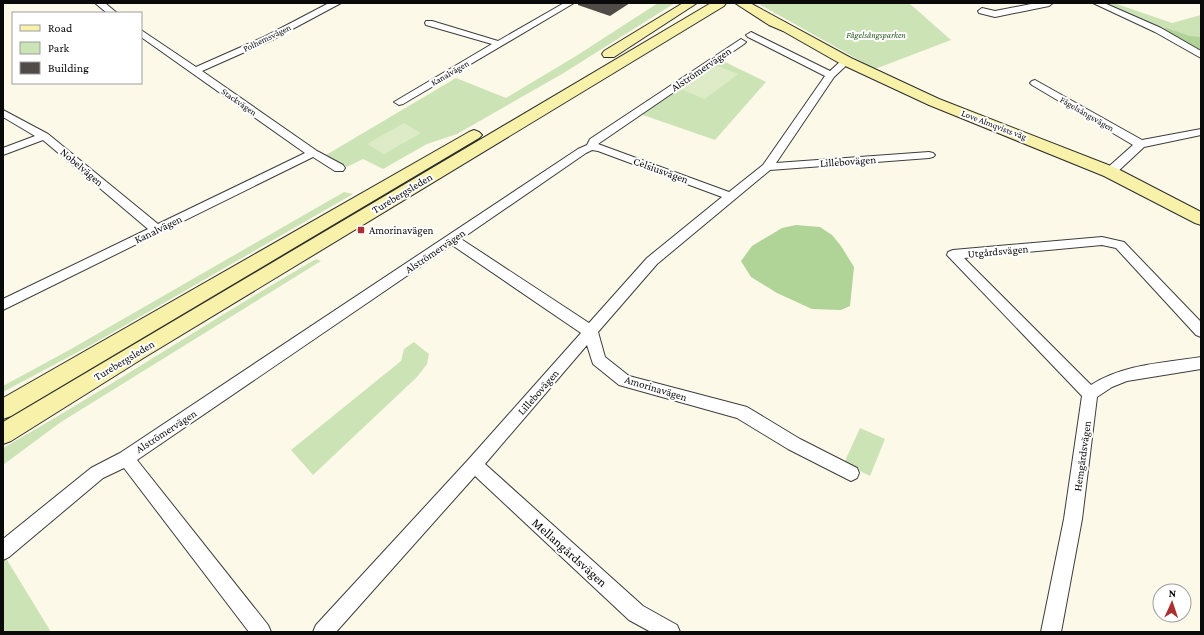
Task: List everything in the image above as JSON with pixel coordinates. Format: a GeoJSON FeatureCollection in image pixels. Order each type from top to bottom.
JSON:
{"type":"FeatureCollection","features":[{"type":"Feature","properties":{"kind":"main road","name":"Turebergsleden"},"geometry":{"type":"LineString","coordinates":[[3,409],[510,114],[691,3]]}},
{"type":"Feature","properties":{"kind":"main road","name":"Turebergsleden"},"geometry":{"type":"LineString","coordinates":[[3,434],[138,351],[720,3]]}},
{"type":"Feature","properties":{"kind":"main road","name":"Love Almqvists väg"},"geometry":{"type":"LineString","coordinates":[[741,3],[846,61],[934,102],[1110,172],[1201,219]]}},
{"type":"Feature","properties":{"kind":"main road","name":"Love Almqvists väg"},"geometry":{"type":"LineString","coordinates":[[751,3],[778,19],[788,28]]}},
{"type":"Feature","properties":{"kind":"street"},"geometry":{"type":"LineString","coordinates":[[99,3],[112,12]]}},
{"type":"Feature","properties":{"kind":"street","name":"Polhemsvägen"},"geometry":{"type":"LineString","coordinates":[[195,71],[269,38],[337,3]]}},
{"type":"Feature","properties":{"kind":"street","name":"Kanalvägen"},"geometry":{"type":"LineString","coordinates":[[400,102],[570,3]]}},
{"type":"Feature","properties":{"kind":"street"},"geometry":{"type":"LineString","coordinates":[[982,11],[995,14],[1049,3]]}},
{"type":"Feature","properties":{"kind":"street"},"geometry":{"type":"LineString","coordinates":[[1096,3],[1158,30],[1201,55]]}},
{"type":"Feature","properties":{"kind":"street"},"geometry":{"type":"LineString","coordinates":[[430,23],[500,44]]}},
{"type":"Feature","properties":{"kind":"street","name":"Stackvägen"},"geometry":{"type":"LineString","coordinates":[[142,34],[313,153],[339,168]]}},
{"type":"Feature","properties":{"kind":"street"},"geometry":{"type":"LineString","coordinates":[[751,35],[831,75]]}},
{"type":"Feature","properties":{"kind":"street","name":"Alströmervägen"},"geometry":{"type":"LineString","coordinates":[[3,550],[97,474],[126,458],[582,151],[591,147],[594,141],[741,42]]}},
{"type":"Feature","properties":{"kind":"street","name":"Lillebovägen"},"geometry":{"type":"LineString","coordinates":[[323,632],[474,465],[652,261],[767,167],[831,75],[846,61]]}},
{"type":"Feature","properties":{"kind":"street","name":"Fågelsångsvägen"},"geometry":{"type":"LineString","coordinates":[[1035,83],[1140,144]]}},
{"type":"Feature","properties":{"kind":"street","name":"Nobelvägen"},"geometry":{"type":"LineString","coordinates":[[3,113],[44,136],[156,229]]}},
{"type":"Feature","properties":{"kind":"street"},"geometry":{"type":"LineString","coordinates":[[1110,172],[1140,144],[1201,132]]}},
{"type":"Feature","properties":{"kind":"street"},"geometry":{"type":"LineString","coordinates":[[3,152],[44,136]]}},
{"type":"Feature","properties":{"kind":"street","name":"Celsiusvägen"},"geometry":{"type":"LineString","coordinates":[[591,147],[600,148],[730,196]]}},
{"type":"Feature","properties":{"kind":"street","name":"Kanalvägen"},"geometry":{"type":"LineString","coordinates":[[3,305],[313,153]]}},
{"type":"Feature","properties":{"kind":"street","name":"Lillebovägen"},"geometry":{"type":"LineString","coordinates":[[767,167],[929,155]]}},
{"type":"Feature","properties":{"kind":"street"},"geometry":{"type":"LineString","coordinates":[[452,239],[591,332]]}},
{"type":"Feature","properties":{"kind":"street","name":"Utgårdsvägen"},"geometry":{"type":"LineString","coordinates":[[1090,394],[953,255],[1102,241],[1111,242],[1120,245],[1201,331]]}},
{"type":"Feature","properties":{"kind":"street","name":"Amorinavägen"},"geometry":{"type":"LineString","coordinates":[[591,332],[598,360],[624,381],[741,412],[794,444],[851,473]]}},
{"type":"Feature","properties":{"kind":"street"},"geometry":{"type":"LineString","coordinates":[[1090,394],[1107,383],[1124,376],[1201,363]]}},
{"type":"Feature","properties":{"kind":"street","name":"Hemgårdsvägen"},"geometry":{"type":"LineString","coordinates":[[1050,632],[1073,519],[1090,394]]}},
{"type":"Feature","properties":{"kind":"street","name":"Alströmervägen"},"geometry":{"type":"LineString","coordinates":[[126,458],[261,632]]}},
{"type":"Feature","properties":{"kind":"street","name":"Mellangårdsvägen"},"geometry":{"type":"LineString","coordinates":[[474,465],[636,613],[670,632]]}},
{"type":"Feature","properties":{"kind":"green space"},"geometry":{"type":"Polygon","coordinates":[[[658,3],[675,3],[562,74],[457,134],[427,144],[383,169],[363,159],[347,167],[326,155],[456,78],[506,98],[576,56],[658,3]]]}},
{"type":"Feature","properties":{"kind":"green space","name":"Fågelsångsparken"},"geometry":{"type":"Polygon","coordinates":[[[757,3],[909,3],[951,40],[875,69],[757,3]]]}},
{"type":"Feature","properties":{"kind":"green space"},"geometry":{"type":"Polygon","coordinates":[[[1100,3],[1114,3],[1172,23],[1201,15],[1201,52],[1100,3]]]}},
{"type":"Feature","properties":{"kind":"green space"},"geometry":{"type":"Polygon","coordinates":[[[1166,28],[1190,36],[1201,37],[1201,52],[1163,30],[1166,28]]]}},
{"type":"Feature","properties":{"kind":"green space"},"geometry":{"type":"Polygon","coordinates":[[[719,59],[766,82],[715,140],[640,114],[719,59]]]}},
{"type":"Feature","properties":{"kind":"green space"},"geometry":{"type":"Polygon","coordinates":[[[715,65],[738,74],[705,99],[709,101],[681,89],[715,65]]]}},
{"type":"Feature","properties":{"kind":"green space"},"geometry":{"type":"Polygon","coordinates":[[[404,123],[421,133],[384,154],[367,144],[404,123]]]}},
{"type":"Feature","properties":{"kind":"green space"},"geometry":{"type":"Polygon","coordinates":[[[344,192],[353,194],[91,345],[3,392],[3,386],[71,349],[344,192]]]}},
{"type":"Feature","properties":{"kind":"green space"},"geometry":{"type":"Polygon","coordinates":[[[796,225],[820,227],[832,235],[841,246],[854,267],[850,306],[841,310],[812,309],[777,293],[751,277],[741,261],[752,246],[782,228],[796,225]]]}},
{"type":"Feature","properties":{"kind":"green space"},"geometry":{"type":"Polygon","coordinates":[[[316,259],[321,261],[61,422],[3,465],[3,448],[82,402],[316,259]]]}},
{"type":"Feature","properties":{"kind":"green space"},"geometry":{"type":"Polygon","coordinates":[[[414,342],[429,354],[427,364],[417,377],[313,475],[291,450],[401,361],[404,349],[414,342]]]}},
{"type":"Feature","properties":{"kind":"green space"},"geometry":{"type":"Polygon","coordinates":[[[860,428],[885,439],[870,476],[844,463],[860,428]]]}},
{"type":"Feature","properties":{"kind":"green space"},"geometry":{"type":"Polygon","coordinates":[[[4,555],[51,632],[3,632],[4,555]]]}},
{"type":"Feature","properties":{"kind":"building"},"geometry":{"type":"Polygon","coordinates":[[[578,3],[630,3],[610,16],[578,5],[578,3]]]}},
{"type":"Feature","properties":{"kind":"place","name":"Amorinavägen"},"geometry":{"type":"Point","coordinates":[361,230]}}]}
